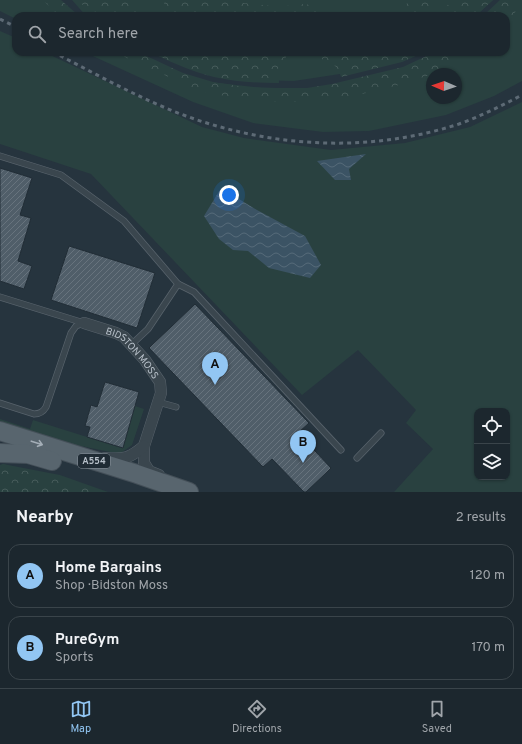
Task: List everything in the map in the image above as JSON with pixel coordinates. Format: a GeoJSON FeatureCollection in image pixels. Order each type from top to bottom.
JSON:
{"type":"FeatureCollection","features":[{"type":"Feature","properties":{"kind":"main road","name":"A554"},"geometry":{"type":"LineString","coordinates":[[0,431],[189,492]]}},
{"type":"Feature","properties":{"kind":"main road","name":"A554"},"geometry":{"type":"LineString","coordinates":[[0,453],[28,454],[152,492]]}},
{"type":"Feature","properties":{"kind":"street","name":"BIDSTON MOSS"},"geometry":{"type":"LineString","coordinates":[[84,323],[124,337],[132,344],[160,382],[161,393],[144,446],[144,463],[149,471],[192,488],[197,492]]}},
{"type":"Feature","properties":{"kind":"street"},"geometry":{"type":"LineString","coordinates":[[75,455],[85,453],[97,457],[118,460],[132,456],[144,446]]}},
{"type":"Feature","properties":{"kind":"lane"},"geometry":{"type":"LineString","coordinates":[[0,156],[61,175],[124,222],[178,284],[194,292],[341,450]]}},
{"type":"Feature","properties":{"kind":"lane"},"geometry":{"type":"LineString","coordinates":[[132,344],[148,329],[178,284]]}},
{"type":"Feature","properties":{"kind":"lane","name":"BIDSTON MOSS"},"geometry":{"type":"LineString","coordinates":[[0,297],[84,323]]}},
{"type":"Feature","properties":{"kind":"lane"},"geometry":{"type":"LineString","coordinates":[[0,403],[34,414],[39,414],[43,411],[46,407],[71,333],[76,326],[84,323]]}},
{"type":"Feature","properties":{"kind":"lane"},"geometry":{"type":"LineString","coordinates":[[158,402],[176,407]]}},
{"type":"Feature","properties":{"kind":"lane"},"geometry":{"type":"LineString","coordinates":[[357,458],[381,433]]}},
{"type":"Feature","properties":{"kind":"green space"},"geometry":{"type":"Polygon","coordinates":[[[0,0],[60,0],[73,12],[12,12],[12,17],[0,11],[0,0]]]}},
{"type":"Feature","properties":{"kind":"green space"},"geometry":{"type":"Polygon","coordinates":[[[43,0],[61,0],[74,12],[55,12],[43,0]]]}},
{"type":"Feature","properties":{"kind":"green space"},"geometry":{"type":"Polygon","coordinates":[[[72,0],[493,0],[480,12],[82,12],[72,0]]]}},
{"type":"Feature","properties":{"kind":"green space"},"geometry":{"type":"Polygon","coordinates":[[[76,0],[141,0],[138,12],[96,12],[87,8],[76,0]]]}},
{"type":"Feature","properties":{"kind":"green space"},"geometry":{"type":"Polygon","coordinates":[[[165,0],[232,0],[235,2],[272,6],[304,4],[317,6],[326,12],[162,12],[165,0]]]}},
{"type":"Feature","properties":{"kind":"green space"},"geometry":{"type":"Polygon","coordinates":[[[410,0],[445,0],[428,12],[400,12],[410,0]]]}},
{"type":"Feature","properties":{"kind":"green space"},"geometry":{"type":"Polygon","coordinates":[[[454,0],[493,0],[480,12],[439,12],[454,0]]]}},
{"type":"Feature","properties":{"kind":"green space"},"geometry":{"type":"Polygon","coordinates":[[[500,0],[522,0],[514,14],[510,17],[510,12],[487,12],[500,0]]]}},
{"type":"Feature","properties":{"kind":"green space"},"geometry":{"type":"Polygon","coordinates":[[[522,0],[522,81],[494,96],[446,115],[369,131],[323,132],[253,123],[193,102],[93,56],[145,56],[193,80],[298,92],[339,84],[444,56],[510,56],[510,12],[522,0]]]}},
{"type":"Feature","properties":{"kind":"green space"},"geometry":{"type":"Polygon","coordinates":[[[0,31],[12,36],[12,56],[52,56],[202,127],[244,138],[331,150],[405,143],[470,127],[522,102],[522,492],[394,492],[433,449],[406,423],[416,410],[358,350],[302,395],[91,174],[0,144],[0,31]]]}},
{"type":"Feature","properties":{"kind":"green space"},"geometry":{"type":"Polygon","coordinates":[[[123,56],[147,56],[183,73],[213,82],[244,87],[307,88],[332,84],[403,67],[426,56],[461,56],[446,68],[426,68],[426,76],[399,85],[358,95],[293,102],[256,101],[197,90],[123,56]]]}},
{"type":"Feature","properties":{"kind":"green space"},"geometry":{"type":"Polygon","coordinates":[[[158,56],[286,56],[285,61],[278,67],[279,83],[247,82],[214,77],[170,62],[158,56]]]}},
{"type":"Feature","properties":{"kind":"green space"},"geometry":{"type":"Polygon","coordinates":[[[165,56],[407,56],[373,69],[294,81],[249,80],[195,70],[165,56]]]}},
{"type":"Feature","properties":{"kind":"green space"},"geometry":{"type":"Polygon","coordinates":[[[312,56],[416,56],[402,62],[341,77],[335,66],[326,60],[312,56]]]}},
{"type":"Feature","properties":{"kind":"green space"},"geometry":{"type":"Polygon","coordinates":[[[135,406],[144,409],[132,445],[121,453],[27,435],[0,426],[0,419],[30,429],[33,420],[122,448],[135,406]]]}},
{"type":"Feature","properties":{"kind":"green space"},"geometry":{"type":"Polygon","coordinates":[[[3,464],[60,475],[108,492],[0,492],[0,465],[3,464]]]}},
{"type":"Feature","properties":{"kind":"green space"},"geometry":{"type":"Polygon","coordinates":[[[3,464],[100,492],[0,492],[0,466],[3,464]]]}},
{"type":"Feature","properties":{"kind":"water"},"geometry":{"type":"Polygon","coordinates":[[[366,154],[349,169],[351,180],[335,180],[317,161],[366,154]]]}},
{"type":"Feature","properties":{"kind":"water"},"geometry":{"type":"Polygon","coordinates":[[[221,188],[257,210],[305,236],[321,265],[310,278],[269,268],[248,251],[233,250],[219,239],[204,216],[221,188]]]}},
{"type":"Feature","properties":{"kind":"building"},"geometry":{"type":"Polygon","coordinates":[[[0,168],[32,178],[20,215],[31,218],[18,261],[32,266],[24,289],[0,281],[0,168]]]}},
{"type":"Feature","properties":{"kind":"building"},"geometry":{"type":"Polygon","coordinates":[[[69,246],[155,273],[137,328],[51,300],[69,246]]]}},
{"type":"Feature","properties":{"kind":"building"},"geometry":{"type":"Polygon","coordinates":[[[195,304],[309,423],[298,433],[331,468],[306,492],[304,492],[272,459],[263,467],[149,348],[195,304]]]}},
{"type":"Feature","properties":{"kind":"building"},"geometry":{"type":"Polygon","coordinates":[[[105,382],[139,392],[123,448],[87,437],[90,427],[85,426],[91,405],[97,407],[105,382]]]}},
{"type":"Feature","properties":{"kind":"railway"},"geometry":{"type":"LineString","coordinates":[[0,19],[12,25]]}},
{"type":"Feature","properties":{"kind":"railway"},"geometry":{"type":"LineString","coordinates":[[61,56],[135,94],[186,116],[219,127],[253,135],[322,143],[357,143],[425,133],[467,121],[491,111],[522,95]]}},
{"type":"Feature","properties":{"kind":"place","name":"Home Bargains"},"geometry":{"type":"Point","coordinates":[215,385]}},
{"type":"Feature","properties":{"kind":"place","name":"PureGym"},"geometry":{"type":"Point","coordinates":[303,463]}}]}
